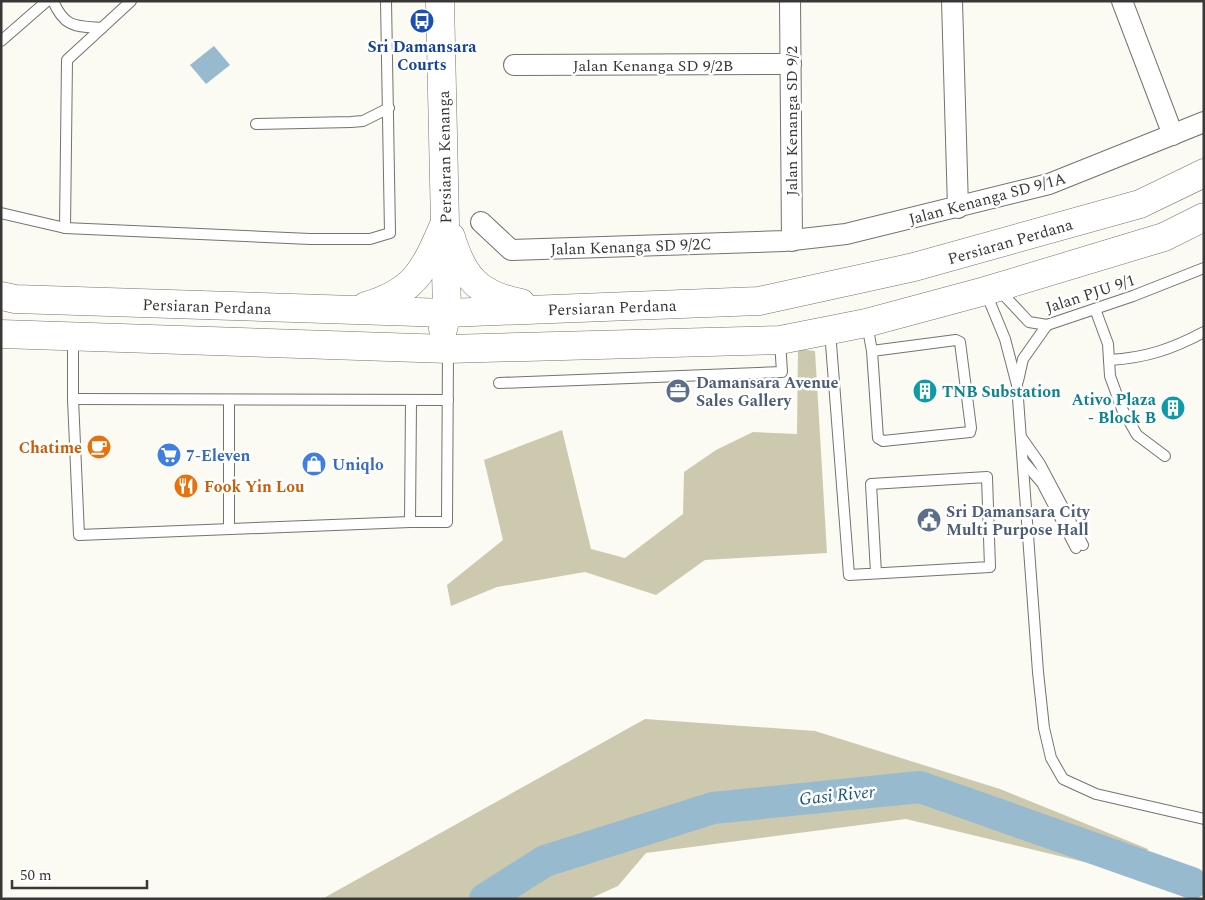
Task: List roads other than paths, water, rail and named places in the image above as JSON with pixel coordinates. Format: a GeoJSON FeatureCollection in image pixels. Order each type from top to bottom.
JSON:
{"type":"FeatureCollection","features":[{"type":"Feature","properties":{"kind":"main road","name":"Persiaran Kenanga"},"geometry":{"type":"LineString","coordinates":[[416,348],[435,341],[444,327],[447,313],[440,1]]}},
{"type":"Feature","properties":{"kind":"main road","name":"Persiaran Perdana"},"geometry":{"type":"LineString","coordinates":[[1,296],[15,299],[447,313],[759,301],[914,267],[1140,204],[1204,173]]}},
{"type":"Feature","properties":{"kind":"main road"},"geometry":{"type":"LineString","coordinates":[[1,334],[73,338],[448,349],[780,340],[866,323],[991,289],[1164,237],[1204,217]]}},
{"type":"Feature","properties":{"kind":"main road"},"geometry":{"type":"LineString","coordinates":[[446,221],[456,254],[470,280],[485,292],[511,301],[558,310]]}},
{"type":"Feature","properties":{"kind":"main road"},"geometry":{"type":"LineString","coordinates":[[349,311],[398,294],[417,277],[431,256],[446,221]]}},
{"type":"Feature","properties":{"kind":"main road"},"geometry":{"type":"LineString","coordinates":[[447,313],[455,327],[468,340],[496,347]]}},
{"type":"Feature","properties":{"kind":"street","name":"Jalan Kenanga SD 9/2"},"geometry":{"type":"LineString","coordinates":[[790,1],[792,241]]}},
{"type":"Feature","properties":{"kind":"street"},"geometry":{"type":"LineString","coordinates":[[952,1],[958,208]]}},
{"type":"Feature","properties":{"kind":"street"},"geometry":{"type":"LineString","coordinates":[[1122,1],[1173,135]]}},
{"type":"Feature","properties":{"kind":"street","name":"Jalan Kenanga SD 9/2B"},"geometry":{"type":"LineString","coordinates":[[514,65],[791,64]]}},
{"type":"Feature","properties":{"kind":"street","name":"Jalan Kenanga SD 9/1A"},"geometry":{"type":"LineString","coordinates":[[792,241],[846,234],[958,208],[1049,184],[1204,122]]}},
{"type":"Feature","properties":{"kind":"street","name":"Jalan Kenanga SD 9/2C"},"geometry":{"type":"LineString","coordinates":[[481,222],[511,250],[792,241]]}},
{"type":"Feature","properties":{"kind":"lane"},"geometry":{"type":"LineString","coordinates":[[1,41],[47,1]]}},
{"type":"Feature","properties":{"kind":"lane"},"geometry":{"type":"LineString","coordinates":[[53,1],[59,15],[66,23],[76,26],[102,28]]}},
{"type":"Feature","properties":{"kind":"lane"},"geometry":{"type":"LineString","coordinates":[[65,228],[67,60],[131,1]]}},
{"type":"Feature","properties":{"kind":"lane"},"geometry":{"type":"LineString","coordinates":[[1,213],[65,228],[310,239],[370,239],[390,233],[386,1]]}},
{"type":"Feature","properties":{"kind":"lane"},"geometry":{"type":"LineString","coordinates":[[256,124],[363,121],[389,108]]}},
{"type":"Feature","properties":{"kind":"lane","name":"Jalan PJU 9/1"},"geometry":{"type":"LineString","coordinates":[[991,289],[1029,322],[1048,325],[1204,268]]}},
{"type":"Feature","properties":{"kind":"lane"},"geometry":{"type":"LineString","coordinates":[[991,289],[1017,385],[1038,672],[1044,728],[1051,758],[1062,779],[1096,794],[1204,819]]}},
{"type":"Feature","properties":{"kind":"lane"},"geometry":{"type":"LineString","coordinates":[[1095,309],[1108,344],[1110,376],[1119,401],[1137,435],[1165,456]]}},
{"type":"Feature","properties":{"kind":"lane"},"geometry":{"type":"LineString","coordinates":[[866,323],[872,351],[877,435],[880,440],[970,432],[960,342],[956,340],[872,351]]}},
{"type":"Feature","properties":{"kind":"lane"},"geometry":{"type":"LineString","coordinates":[[1017,385],[1023,359],[1048,325]]}},
{"type":"Feature","properties":{"kind":"lane"},"geometry":{"type":"LineString","coordinates":[[830,330],[849,575],[990,567],[987,476],[871,484],[876,573]]}},
{"type":"Feature","properties":{"kind":"lane"},"geometry":{"type":"LineString","coordinates":[[1109,360],[1138,358],[1182,343],[1204,332]]}},
{"type":"Feature","properties":{"kind":"lane"},"geometry":{"type":"LineString","coordinates":[[73,338],[73,399],[78,535],[447,522],[448,349]]}},
{"type":"Feature","properties":{"kind":"lane"},"geometry":{"type":"LineString","coordinates":[[500,383],[782,372],[780,340]]}},
{"type":"Feature","properties":{"kind":"lane"},"geometry":{"type":"LineString","coordinates":[[73,399],[411,402],[448,400]]}},
{"type":"Feature","properties":{"kind":"lane"},"geometry":{"type":"LineString","coordinates":[[228,529],[229,400]]}},
{"type":"Feature","properties":{"kind":"lane"},"geometry":{"type":"LineString","coordinates":[[410,522],[411,402]]}},
{"type":"Feature","properties":{"kind":"lane"},"geometry":{"type":"LineString","coordinates":[[1021,436],[1040,464],[1080,547],[1042,483],[1023,460]]}},
{"type":"Feature","properties":{"kind":"water"},"geometry":{"type":"Polygon","coordinates":[[[214,46],[230,65],[206,84],[190,65],[214,46]]]}},
{"type":"Feature","properties":{"kind":"waterway","name":"Gasi River"},"geometry":{"type":"LineString","coordinates":[[485,899],[545,861],[713,808],[920,787],[1192,883]]}},
{"type":"Feature","properties":{"kind":"place","name":"Sri Damansara Courts"},"geometry":{"type":"Point","coordinates":[422,21]}},
{"type":"Feature","properties":{"kind":"place","name":"Damansara Avenue Sales Gallery"},"geometry":{"type":"Point","coordinates":[678,391]}},
{"type":"Feature","properties":{"kind":"place","name":"TNB Substation"},"geometry":{"type":"Point","coordinates":[925,391]}},
{"type":"Feature","properties":{"kind":"place","name":"Ativo Plaza - Block B"},"geometry":{"type":"Point","coordinates":[1173,408]}},
{"type":"Feature","properties":{"kind":"place","name":"Chatime"},"geometry":{"type":"Point","coordinates":[99,447]}},
{"type":"Feature","properties":{"kind":"place","name":"7-Eleven"},"geometry":{"type":"Point","coordinates":[169,455]}},
{"type":"Feature","properties":{"kind":"place","name":"Uniqlo"},"geometry":{"type":"Point","coordinates":[314,464]}},
{"type":"Feature","properties":{"kind":"place","name":"Fook Yin Lou"},"geometry":{"type":"Point","coordinates":[186,486]}},
{"type":"Feature","properties":{"kind":"place","name":"Sri Damansara City Multi Purpose Hall"},"geometry":{"type":"Point","coordinates":[929,520]}}]}
